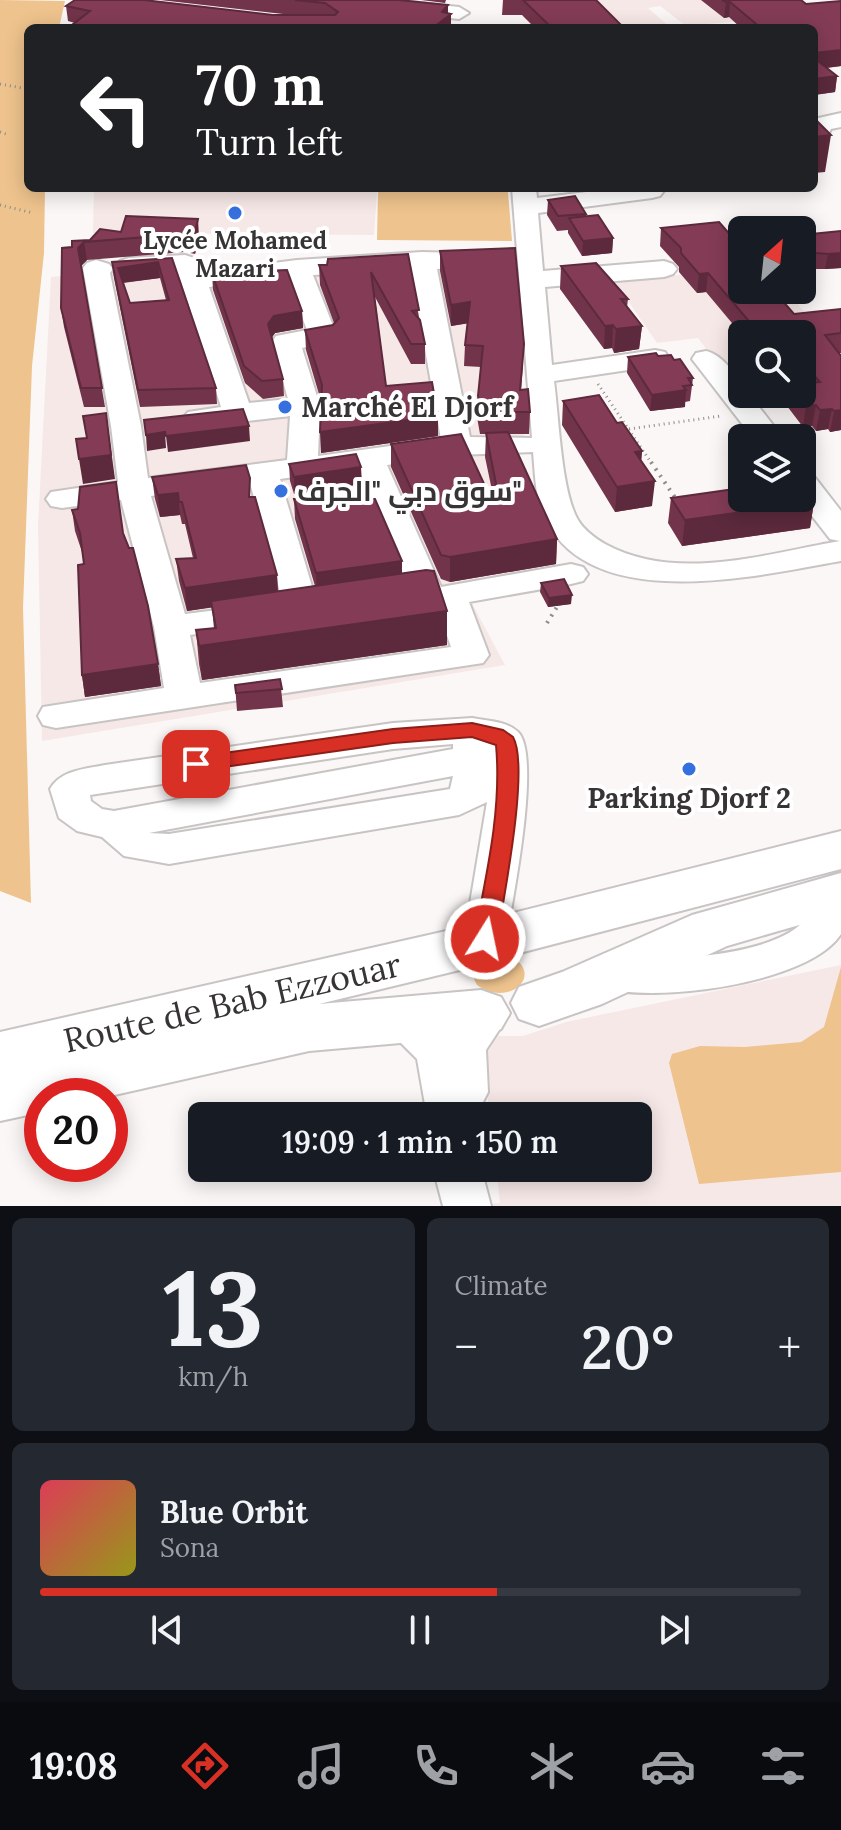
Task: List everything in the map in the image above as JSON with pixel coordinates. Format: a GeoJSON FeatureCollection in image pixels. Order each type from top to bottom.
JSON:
{"type":"FeatureCollection","features":[{"type":"Feature","properties":{"kind":"main road","name":"Route de Bab Ezzouar"},"geometry":{"type":"LineString","coordinates":[[0,1056],[482,942],[840,879]]}},
{"type":"Feature","properties":{"kind":"main road","name":"Route de Bab Ezzouar"},"geometry":{"type":"LineString","coordinates":[[0,1096],[294,1031],[502,1010],[614,975],[645,958],[840,879]]}},
{"type":"Feature","properties":{"kind":"main road"},"geometry":{"type":"LineString","coordinates":[[482,942],[524,944],[543,960],[549,982],[502,1010],[468,1007],[451,989],[450,966],[482,942]]}},
{"type":"Feature","properties":{"kind":"street"},"geometry":{"type":"LineString","coordinates":[[338,0],[460,14]]}},
{"type":"Feature","properties":{"kind":"street"},"geometry":{"type":"LineString","coordinates":[[818,131],[821,124],[841,120]]}},
{"type":"Feature","properties":{"kind":"street"},"geometry":{"type":"LineString","coordinates":[[818,136],[841,139]]}},
{"type":"Feature","properties":{"kind":"street"},"geometry":{"type":"LineString","coordinates":[[631,192],[525,197],[521,269],[555,498],[567,529],[588,547],[644,569],[674,573],[707,572],[841,551]]}},
{"type":"Feature","properties":{"kind":"street"},"geometry":{"type":"LineString","coordinates":[[422,260],[457,446]]}},
{"type":"Feature","properties":{"kind":"street"},"geometry":{"type":"LineString","coordinates":[[194,281],[297,268],[422,260],[521,269],[664,269]]}},
{"type":"Feature","properties":{"kind":"street"},"geometry":{"type":"LineString","coordinates":[[184,696],[171,627],[134,490],[149,423],[98,269],[185,263],[194,281],[238,413]]}},
{"type":"Feature","properties":{"kind":"street"},"geometry":{"type":"LineString","coordinates":[[297,268],[323,336],[286,342],[305,406],[302,466]]}},
{"type":"Feature","properties":{"kind":"street"},"geometry":{"type":"LineString","coordinates":[[539,375],[655,358]]}},
{"type":"Feature","properties":{"kind":"street"},"geometry":{"type":"LineString","coordinates":[[706,359],[757,424]]}},
{"type":"Feature","properties":{"kind":"street"},"geometry":{"type":"LineString","coordinates":[[149,423],[305,406]]}},
{"type":"Feature","properties":{"kind":"street"},"geometry":{"type":"LineString","coordinates":[[62,499],[457,446],[524,445]]}},
{"type":"Feature","properties":{"kind":"street"},"geometry":{"type":"LineString","coordinates":[[56,716],[471,655],[424,594],[368,457]]}},
{"type":"Feature","properties":{"kind":"street"},"geometry":{"type":"LineString","coordinates":[[171,627],[317,608],[263,473]]}},
{"type":"Feature","properties":{"kind":"street"},"geometry":{"type":"LineString","coordinates":[[816,500],[841,532]]}},
{"type":"Feature","properties":{"kind":"street"},"geometry":{"type":"LineString","coordinates":[[424,594],[571,574]]}},
{"type":"Feature","properties":{"kind":"street"},"geometry":{"type":"LineString","coordinates":[[472,744],[472,794],[459,801],[169,849],[138,846],[114,825],[91,821],[73,808],[69,789],[80,783],[105,778],[393,736],[472,744],[496,735],[506,742],[508,766],[502,851],[482,942]]}},
{"type":"Feature","properties":{"kind":"street"},"geometry":{"type":"LineString","coordinates":[[467,1102],[461,1056],[465,1040],[502,1010]]}},
{"type":"Feature","properties":{"kind":"street"},"geometry":{"type":"LineString","coordinates":[[406,1019],[421,1029],[440,1057],[448,1102]]}},
{"type":"Feature","properties":{"kind":"street"},"geometry":{"type":"LineString","coordinates":[[461,1182],[467,1206]]}},
{"type":"Feature","properties":{"kind":"street"},"geometry":{"type":"LineString","coordinates":[[478,1182],[478,1206]]}},
{"type":"Feature","properties":{"kind":"path"},"geometry":{"type":"LineString","coordinates":[[0,84],[24,88]]}},
{"type":"Feature","properties":{"kind":"path"},"geometry":{"type":"LineString","coordinates":[[0,132],[6,134]]}},
{"type":"Feature","properties":{"kind":"path"},"geometry":{"type":"LineString","coordinates":[[0,205],[33,213]]}},
{"type":"Feature","properties":{"kind":"path"},"geometry":{"type":"LineString","coordinates":[[588,368],[679,505]]}},
{"type":"Feature","properties":{"kind":"path"},"geometry":{"type":"LineString","coordinates":[[629,429],[748,412]]}},
{"type":"Feature","properties":{"kind":"shaded area"},"geometry":{"type":"Polygon","coordinates":[[[0,0],[65,1],[60,24],[24,24],[24,192],[45,192],[44,253],[32,366],[23,608],[31,903],[0,891],[0,0]]]}},
{"type":"Feature","properties":{"kind":"shaded area"},"geometry":{"type":"Polygon","coordinates":[[[562,0],[736,0],[760,19],[683,24],[660,6],[648,8],[666,24],[587,24],[562,0]]]}},
{"type":"Feature","properties":{"kind":"shaded area","name":"Lycée Mohamed Mazari"},"geometry":{"type":"Polygon","coordinates":[[[94,192],[377,192],[374,235],[93,233],[94,192]]]}},
{"type":"Feature","properties":{"kind":"shaded area"},"geometry":{"type":"Polygon","coordinates":[[[378,192],[508,192],[512,241],[377,240],[378,192]]]}},
{"type":"Feature","properties":{"kind":"shaded area","name":"سوق دبي \"الجرف\""},"geometry":{"type":"Polygon","coordinates":[[[518,264],[524,445],[510,456],[558,581],[468,596],[505,665],[42,741],[38,526],[51,277],[180,265],[518,264]]]}},
{"type":"Feature","properties":{"kind":"shaded area"},"geometry":{"type":"Polygon","coordinates":[[[728,270],[728,304],[798,304],[811,320],[728,320],[728,378],[698,338],[657,343],[615,282],[728,270]]]}},
{"type":"Feature","properties":{"kind":"shaded area"},"geometry":{"type":"Polygon","coordinates":[[[816,326],[841,356],[816,342],[816,326]]]}},
{"type":"Feature","properties":{"kind":"shaded area"},"geometry":{"type":"Polygon","coordinates":[[[510,955],[520,963],[524,972],[524,980],[519,986],[500,993],[477,985],[474,969],[485,956],[510,955]]]}},
{"type":"Feature","properties":{"kind":"shaded area"},"geometry":{"type":"Polygon","coordinates":[[[841,965],[841,1206],[465,1206],[500,1203],[498,1182],[652,1182],[652,1102],[488,1102],[483,1059],[486,1036],[523,1036],[566,1022],[841,965]]]}},
{"type":"Feature","properties":{"kind":"shaded area"},"geometry":{"type":"Polygon","coordinates":[[[841,967],[841,1172],[699,1184],[669,1063],[672,1054],[700,1046],[745,1047],[801,1042],[824,1027],[841,967]]]}},
{"type":"Feature","properties":{"kind":"building"},"geometry":{"type":"Polygon","coordinates":[[[75,0],[144,0],[273,15],[335,15],[338,12],[325,3],[295,0],[399,0],[448,5],[442,12],[451,14],[438,24],[73,24],[90,11],[66,6],[75,0]]]}},
{"type":"Feature","properties":{"kind":"building"},"geometry":{"type":"Polygon","coordinates":[[[523,0],[596,0],[620,24],[548,24],[523,0]]]}},
{"type":"Feature","properties":{"kind":"building"},"geometry":{"type":"Polygon","coordinates":[[[722,0],[801,0],[806,4],[841,1],[841,50],[818,53],[818,24],[756,24],[722,0]]]}},
{"type":"Feature","properties":{"kind":"building"},"geometry":{"type":"Polygon","coordinates":[[[818,61],[837,76],[818,78],[818,61]]]}},
{"type":"Feature","properties":{"kind":"building"},"geometry":{"type":"Polygon","coordinates":[[[818,122],[831,135],[818,137],[818,122]]]}},
{"type":"Feature","properties":{"kind":"building"},"geometry":{"type":"Polygon","coordinates":[[[575,196],[586,214],[558,216],[548,200],[575,196]]]}},
{"type":"Feature","properties":{"kind":"building"},"geometry":{"type":"Polygon","coordinates":[[[598,215],[613,238],[583,241],[569,218],[598,215]]]}},
{"type":"Feature","properties":{"kind":"building"},"geometry":{"type":"Polygon","coordinates":[[[126,216],[198,219],[194,236],[183,234],[84,242],[78,248],[102,388],[81,388],[61,308],[62,248],[72,247],[72,241],[90,240],[100,229],[121,232],[126,216]]]}},
{"type":"Feature","properties":{"kind":"building"},"geometry":{"type":"Polygon","coordinates":[[[719,222],[728,232],[728,297],[708,273],[699,274],[681,253],[681,248],[661,228],[719,222]]]}},
{"type":"Feature","properties":{"kind":"building"},"geometry":{"type":"Polygon","coordinates":[[[841,231],[841,253],[816,253],[816,234],[841,231]]]}},
{"type":"Feature","properties":{"kind":"building"},"geometry":{"type":"Polygon","coordinates":[[[515,248],[524,344],[520,390],[528,389],[530,412],[481,412],[478,396],[483,346],[465,345],[470,302],[451,305],[440,251],[515,248]]]}},
{"type":"Feature","properties":{"kind":"building"},"geometry":{"type":"Polygon","coordinates":[[[408,254],[419,310],[412,311],[420,320],[425,344],[411,344],[371,272],[386,386],[432,382],[438,416],[320,432],[322,385],[305,330],[333,325],[339,318],[319,265],[327,265],[328,259],[408,254]]]}},
{"type":"Feature","properties":{"kind":"building"},"geometry":{"type":"Polygon","coordinates":[[[172,258],[216,388],[138,390],[112,262],[172,258]],[[158,262],[118,268],[130,303],[169,300],[158,262]]]}},
{"type":"Feature","properties":{"kind":"building"},"geometry":{"type":"Polygon","coordinates":[[[596,263],[628,299],[621,299],[642,326],[616,329],[613,325],[605,326],[561,266],[596,263]]]}},
{"type":"Feature","properties":{"kind":"building"},"geometry":{"type":"Polygon","coordinates":[[[262,268],[262,271],[287,270],[302,311],[274,316],[268,324],[283,379],[262,381],[244,366],[212,273],[262,268]]]}},
{"type":"Feature","properties":{"kind":"building"},"geometry":{"type":"Polygon","coordinates":[[[734,304],[785,304],[794,314],[841,309],[841,333],[825,335],[841,356],[841,410],[820,410],[816,405],[816,382],[820,382],[816,378],[816,320],[748,320],[734,304]]]}},
{"type":"Feature","properties":{"kind":"building"},"geometry":{"type":"Polygon","coordinates":[[[656,353],[658,356],[671,355],[674,360],[680,359],[693,378],[688,378],[692,385],[683,386],[686,390],[652,395],[628,357],[656,353]]]}},
{"type":"Feature","properties":{"kind":"building"},"geometry":{"type":"Polygon","coordinates":[[[599,395],[617,423],[622,422],[642,451],[635,452],[655,481],[617,487],[563,401],[599,395]]]}},
{"type":"Feature","properties":{"kind":"building"},"geometry":{"type":"Polygon","coordinates":[[[243,409],[249,426],[166,436],[165,432],[146,435],[144,420],[243,409]]]}},
{"type":"Feature","properties":{"kind":"building"},"geometry":{"type":"Polygon","coordinates":[[[106,413],[111,455],[79,459],[76,439],[87,438],[83,416],[106,413]]]}},
{"type":"Feature","properties":{"kind":"building"},"geometry":{"type":"Polygon","coordinates":[[[508,432],[557,539],[450,557],[441,555],[391,444],[461,434],[492,501],[499,499],[486,433],[508,432]]]}},
{"type":"Feature","properties":{"kind":"building"},"geometry":{"type":"Polygon","coordinates":[[[356,454],[361,467],[294,477],[289,464],[356,454]]]}},
{"type":"Feature","properties":{"kind":"building"},"geometry":{"type":"Polygon","coordinates":[[[246,465],[250,478],[249,497],[255,497],[277,575],[185,588],[176,559],[196,558],[182,502],[179,502],[178,493],[158,495],[152,477],[246,465]]]}},
{"type":"Feature","properties":{"kind":"building"},"geometry":{"type":"Polygon","coordinates":[[[116,482],[123,533],[129,548],[133,548],[148,606],[158,664],[82,675],[78,565],[84,564],[80,533],[72,510],[78,509],[80,487],[116,482]]]}},
{"type":"Feature","properties":{"kind":"building"},"geometry":{"type":"Polygon","coordinates":[[[728,490],[728,512],[742,512],[685,520],[671,498],[728,490]]]}},
{"type":"Feature","properties":{"kind":"building"},"geometry":{"type":"Polygon","coordinates":[[[294,499],[375,499],[402,561],[316,573],[294,499]]]}},
{"type":"Feature","properties":{"kind":"building"},"geometry":{"type":"Polygon","coordinates":[[[434,571],[447,611],[199,646],[196,630],[216,628],[211,601],[434,571]]]}},
{"type":"Feature","properties":{"kind":"building"},"geometry":{"type":"Polygon","coordinates":[[[564,579],[572,595],[549,598],[541,583],[564,579]]]}},
{"type":"Feature","properties":{"kind":"building"},"geometry":{"type":"Polygon","coordinates":[[[280,679],[282,689],[236,693],[235,685],[280,679]]]}},
{"type":"Feature","properties":{"kind":"place","name":"Lycée Mohamed Mazari"},"geometry":{"type":"Point","coordinates":[235,213]}},
{"type":"Feature","properties":{"kind":"place","name":"Marché El Djorf"},"geometry":{"type":"Point","coordinates":[285,407]}},
{"type":"Feature","properties":{"kind":"place","name":"سوق دبي \"الجرف\""},"geometry":{"type":"Point","coordinates":[281,491]}},
{"type":"Feature","properties":{"kind":"place","name":"Parking Djorf 2"},"geometry":{"type":"Point","coordinates":[689,769]}},
{"type":"Feature","properties":{"kind":"route"},"geometry":{"type":"LineString","coordinates":[[196,764],[393,736],[472,730],[496,735],[506,742],[508,766],[502,851],[485,939]]}}]}
